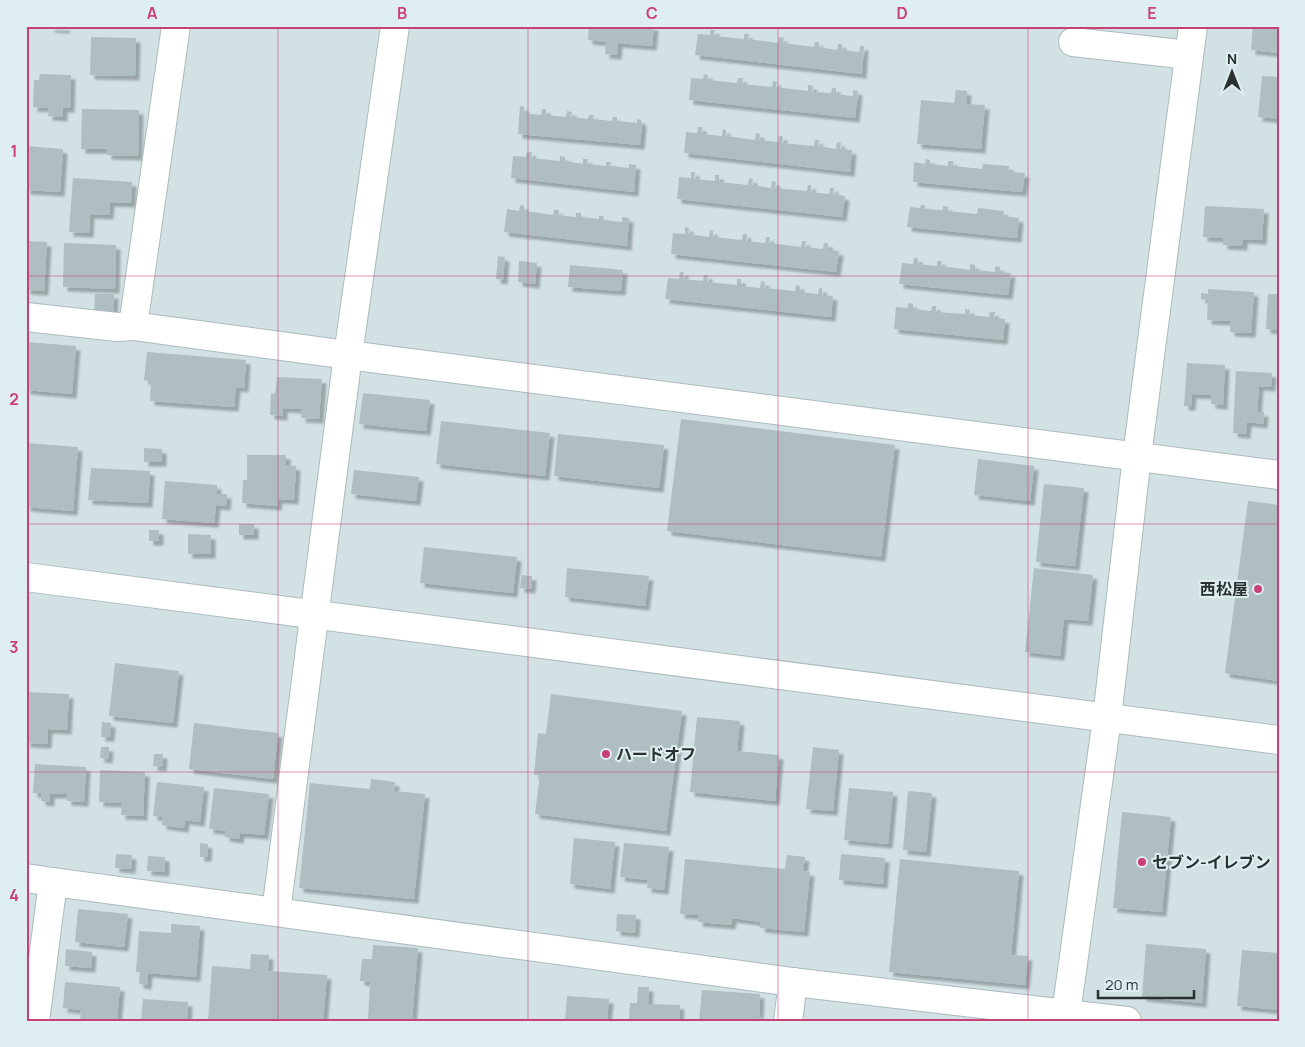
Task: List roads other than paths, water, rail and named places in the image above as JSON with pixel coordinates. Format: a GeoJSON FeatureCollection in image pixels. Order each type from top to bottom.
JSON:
{"type":"FeatureCollection","features":[{"type":"Feature","properties":{"kind":"street"},"geometry":{"type":"LineString","coordinates":[[133,326],[176,26]]}},
{"type":"Feature","properties":{"kind":"street"},"geometry":{"type":"LineString","coordinates":[[276,912],[313,615],[395,26]]}},
{"type":"Feature","properties":{"kind":"street"},"geometry":{"type":"LineString","coordinates":[[1066,1017],[1107,718],[1137,456],[1193,26]]}},
{"type":"Feature","properties":{"kind":"street"},"geometry":{"type":"LineString","coordinates":[[1073,42],[1189,55]]}},
{"type":"Feature","properties":{"kind":"street"},"geometry":{"type":"LineString","coordinates":[[26,317],[117,327],[133,326],[1279,474]]}},
{"type":"Feature","properties":{"kind":"street"},"geometry":{"type":"LineString","coordinates":[[26,577],[1279,740]]}},
{"type":"Feature","properties":{"kind":"street"},"geometry":{"type":"LineString","coordinates":[[35,1021],[39,880],[793,982],[1066,1017],[1127,1021]]}},
{"type":"Feature","properties":{"kind":"street"},"geometry":{"type":"LineString","coordinates":[[788,1021],[793,982]]}},
{"type":"Feature","properties":{"kind":"place","name":"西松屋"},"geometry":{"type":"Point","coordinates":[1258,589]}},
{"type":"Feature","properties":{"kind":"place","name":"ハードオフ"},"geometry":{"type":"Point","coordinates":[606,754]}},
{"type":"Feature","properties":{"kind":"place","name":"セブン-イレブン"},"geometry":{"type":"Point","coordinates":[1142,862]}}]}
